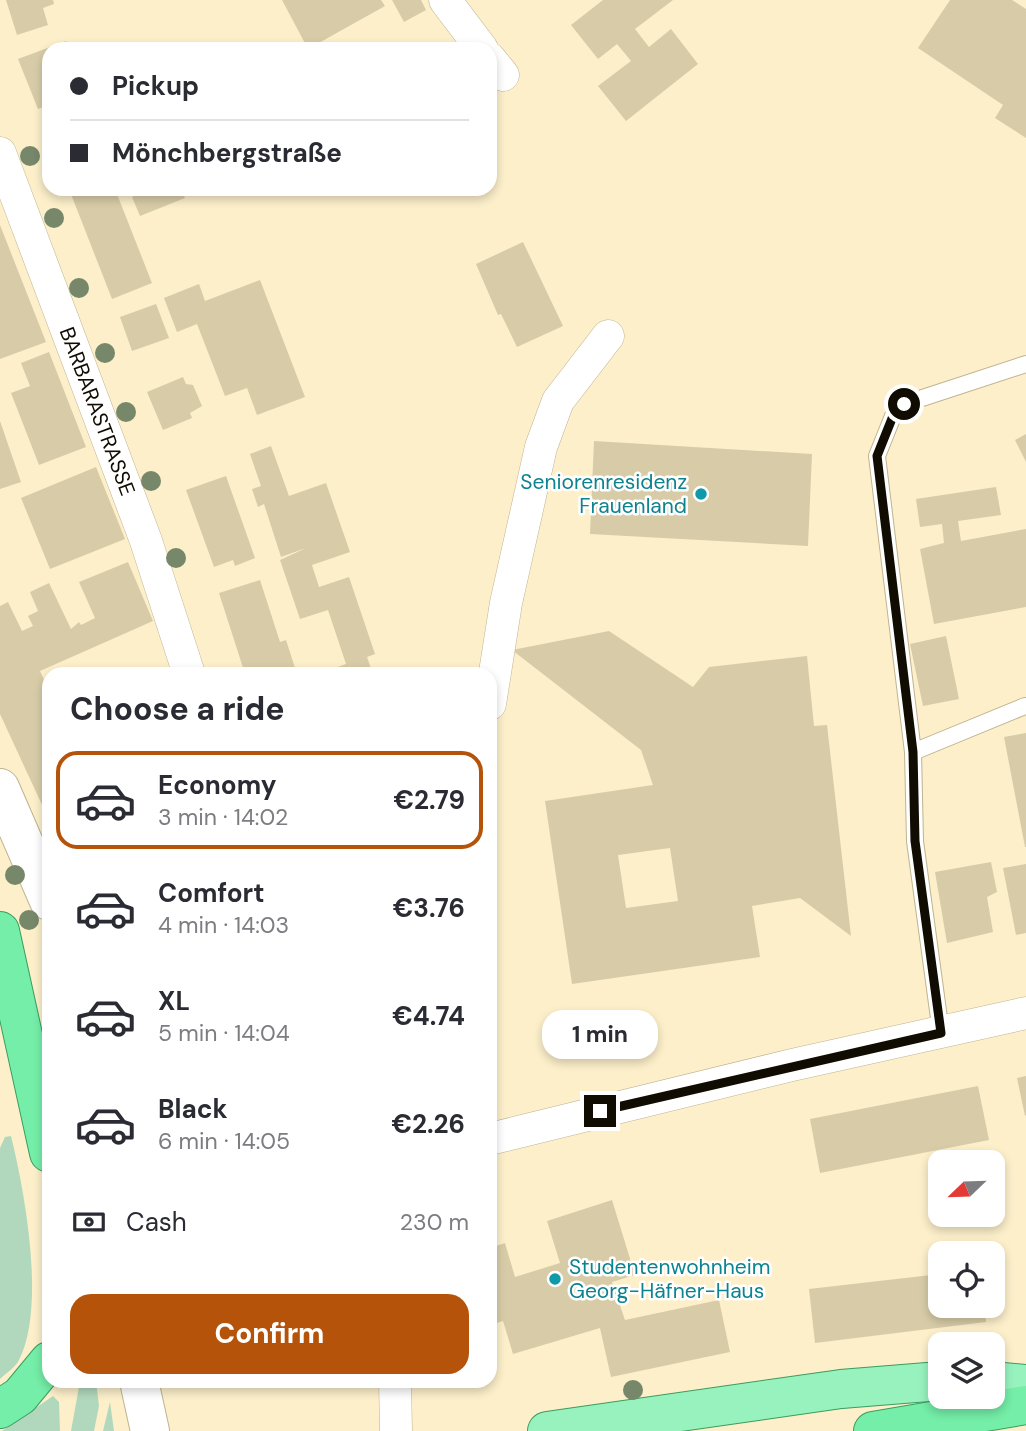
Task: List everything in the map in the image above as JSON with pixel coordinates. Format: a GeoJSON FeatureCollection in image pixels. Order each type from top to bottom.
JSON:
{"type":"FeatureCollection","features":[{"type":"Feature","properties":{"kind":"highway"},"geometry":{"type":"LineString","coordinates":[[0,932],[42,1120]]}},
{"type":"Feature","properties":{"kind":"highway"},"geometry":{"type":"LineString","coordinates":[[0,1409],[20,1396],[42,1369]]}},
{"type":"Feature","properties":{"kind":"highway"},"geometry":{"type":"LineString","coordinates":[[873,1431],[1026,1405]]}},
{"type":"Feature","properties":{"kind":"main road"},"geometry":{"type":"LineString","coordinates":[[547,1431],[841,1389],[928,1382]]}},
{"type":"Feature","properties":{"kind":"main road"},"geometry":{"type":"LineString","coordinates":[[1005,1382],[1026,1384]]}},
{"type":"Feature","properties":{"kind":"street"},"geometry":{"type":"LineString","coordinates":[[445,0],[477,42]]}},
{"type":"Feature","properties":{"kind":"street","name":"BARBARASTRASSE"},"geometry":{"type":"LineString","coordinates":[[0,153],[146,541],[187,667]]}},
{"type":"Feature","properties":{"kind":"street"},"geometry":{"type":"LineString","coordinates":[[496,667],[506,603],[541,447],[558,401],[608,336]]}},
{"type":"Feature","properties":{"kind":"street"},"geometry":{"type":"LineString","coordinates":[[0,788],[42,885]]}},
{"type":"Feature","properties":{"kind":"street"},"geometry":{"type":"LineString","coordinates":[[497,1137],[766,1071],[1026,1013]]}},
{"type":"Feature","properties":{"kind":"street"},"geometry":{"type":"LineString","coordinates":[[141,1388],[150,1431]]}},
{"type":"Feature","properties":{"kind":"street"},"geometry":{"type":"LineString","coordinates":[[395,1388],[396,1431]]}},
{"type":"Feature","properties":{"kind":"lane"},"geometry":{"type":"LineString","coordinates":[[941,1033],[915,841],[913,752],[877,456],[893,416],[904,404],[1026,364]]}},
{"type":"Feature","properties":{"kind":"lane"},"geometry":{"type":"LineString","coordinates":[[913,752],[1025,706]]}},
{"type":"Feature","properties":{"kind":"green space"},"geometry":{"type":"Polygon","coordinates":[[[11,1136],[27,1218],[32,1281],[31,1311],[27,1337],[19,1360],[0,1379],[0,1148],[5,1137],[11,1136]]]}},
{"type":"Feature","properties":{"kind":"green space"},"geometry":{"type":"Polygon","coordinates":[[[79,1388],[97,1388],[99,1406],[94,1431],[71,1431],[79,1388]]]}},
{"type":"Feature","properties":{"kind":"green space"},"geometry":{"type":"Polygon","coordinates":[[[53,1396],[59,1402],[60,1431],[2,1431],[53,1396]]]}},
{"type":"Feature","properties":{"kind":"green space"},"geometry":{"type":"Polygon","coordinates":[[[110,1402],[114,1431],[103,1431],[110,1402]]]}},
{"type":"Feature","properties":{"kind":"building"},"geometry":{"type":"Polygon","coordinates":[[[6,0],[53,0],[54,4],[43,8],[48,25],[17,35],[6,0]]]}},
{"type":"Feature","properties":{"kind":"building"},"geometry":{"type":"Polygon","coordinates":[[[282,0],[381,0],[385,6],[321,42],[304,42],[282,0]]]}},
{"type":"Feature","properties":{"kind":"building"},"geometry":{"type":"Polygon","coordinates":[[[392,0],[421,0],[426,10],[404,22],[392,0]]]}},
{"type":"Feature","properties":{"kind":"building"},"geometry":{"type":"Polygon","coordinates":[[[603,0],[673,0],[635,29],[649,47],[671,29],[698,64],[626,121],[598,86],[631,61],[617,44],[598,59],[571,25],[603,0]]]}},
{"type":"Feature","properties":{"kind":"building"},"geometry":{"type":"Polygon","coordinates":[[[950,0],[1012,0],[1026,9],[1026,138],[995,118],[1003,105],[918,48],[950,0]]]}},
{"type":"Feature","properties":{"kind":"building"},"geometry":{"type":"Polygon","coordinates":[[[42,50],[42,108],[38,109],[18,59],[42,50]]]}},
{"type":"Feature","properties":{"kind":"building"},"geometry":{"type":"Polygon","coordinates":[[[72,196],[118,196],[152,283],[112,299],[72,196]]]}},
{"type":"Feature","properties":{"kind":"building"},"geometry":{"type":"Polygon","coordinates":[[[184,196],[185,198],[140,216],[132,197],[184,196]]]}},
{"type":"Feature","properties":{"kind":"building"},"geometry":{"type":"Polygon","coordinates":[[[0,225],[46,342],[0,359],[0,225]]]}},
{"type":"Feature","properties":{"kind":"building"},"geometry":{"type":"Polygon","coordinates":[[[523,242],[563,326],[517,347],[501,314],[498,315],[476,264],[523,242]]]}},
{"type":"Feature","properties":{"kind":"building"},"geometry":{"type":"Polygon","coordinates":[[[260,280],[305,397],[257,415],[247,388],[225,396],[197,324],[177,332],[164,298],[199,284],[205,301],[260,280]]]}},
{"type":"Feature","properties":{"kind":"building"},"geometry":{"type":"Polygon","coordinates":[[[156,304],[169,338],[132,351],[120,317],[156,304]]]}},
{"type":"Feature","properties":{"kind":"building"},"geometry":{"type":"Polygon","coordinates":[[[49,352],[86,447],[39,465],[11,393],[30,386],[21,363],[49,352]]]}},
{"type":"Feature","properties":{"kind":"building"},"geometry":{"type":"Polygon","coordinates":[[[183,377],[186,384],[193,385],[202,406],[190,413],[192,418],[163,430],[147,392],[183,377]]]}},
{"type":"Feature","properties":{"kind":"building"},"geometry":{"type":"Polygon","coordinates":[[[0,421],[21,482],[0,489],[0,421]]]}},
{"type":"Feature","properties":{"kind":"building"},"geometry":{"type":"Polygon","coordinates":[[[1026,434],[1026,462],[1015,440],[1026,434]]]}},
{"type":"Feature","properties":{"kind":"building","name":"Seniorenresidenz Frauenland"},"geometry":{"type":"Polygon","coordinates":[[[594,441],[812,454],[808,546],[590,534],[594,441]]]}},
{"type":"Feature","properties":{"kind":"building"},"geometry":{"type":"Polygon","coordinates":[[[271,446],[289,496],[326,483],[350,552],[312,565],[319,587],[349,577],[375,654],[367,657],[371,667],[338,667],[346,664],[328,610],[300,619],[280,560],[306,548],[281,557],[264,504],[258,507],[252,489],[261,486],[250,454],[271,446]]]}},
{"type":"Feature","properties":{"kind":"building"},"geometry":{"type":"Polygon","coordinates":[[[96,467],[125,539],[50,569],[21,498],[96,467]]]}},
{"type":"Feature","properties":{"kind":"building"},"geometry":{"type":"Polygon","coordinates":[[[226,476],[255,558],[235,566],[233,560],[214,567],[186,490],[226,476]]]}},
{"type":"Feature","properties":{"kind":"building"},"geometry":{"type":"Polygon","coordinates":[[[996,487],[1001,515],[958,521],[961,541],[1026,529],[1026,607],[934,624],[920,549],[944,543],[942,524],[920,527],[916,499],[996,487]]]}},
{"type":"Feature","properties":{"kind":"building"},"geometry":{"type":"Polygon","coordinates":[[[128,562],[153,621],[49,667],[42,667],[42,805],[0,714],[0,606],[8,602],[22,631],[33,626],[28,616],[38,611],[30,592],[49,583],[71,629],[79,622],[81,625],[95,618],[79,582],[128,562]]]}},
{"type":"Feature","properties":{"kind":"building"},"geometry":{"type":"Polygon","coordinates":[[[260,580],[280,642],[286,640],[295,667],[243,667],[219,593],[260,580]]]}},
{"type":"Feature","properties":{"kind":"building"},"geometry":{"type":"Polygon","coordinates":[[[609,631],[693,687],[709,667],[807,656],[814,726],[827,725],[851,936],[800,898],[752,906],[760,957],[572,984],[545,801],[653,785],[641,750],[512,650],[609,631]],[[670,848],[618,855],[626,908],[678,901],[670,848]]]}},
{"type":"Feature","properties":{"kind":"building"},"geometry":{"type":"Polygon","coordinates":[[[946,636],[959,699],[923,706],[910,644],[946,636]]]}},
{"type":"Feature","properties":{"kind":"building"},"geometry":{"type":"Polygon","coordinates":[[[1026,733],[1026,847],[1025,847],[1004,737],[1026,733]]]}},
{"type":"Feature","properties":{"kind":"building"},"geometry":{"type":"Polygon","coordinates":[[[991,862],[997,892],[987,897],[993,932],[947,943],[935,872],[991,862]]]}},
{"type":"Feature","properties":{"kind":"building"},"geometry":{"type":"Polygon","coordinates":[[[1026,864],[1026,933],[1016,935],[1003,868],[1026,864]]]}},
{"type":"Feature","properties":{"kind":"building"},"geometry":{"type":"Polygon","coordinates":[[[1026,1076],[1026,1115],[1025,1116],[1017,1078],[1026,1076]]]}},
{"type":"Feature","properties":{"kind":"building"},"geometry":{"type":"Polygon","coordinates":[[[978,1086],[989,1140],[820,1173],[810,1119],[978,1086]]]}},
{"type":"Feature","properties":{"kind":"building","name":"Studentenwohnheim Georg-Häfner-Haus"},"geometry":{"type":"Polygon","coordinates":[[[612,1200],[635,1275],[612,1282],[625,1320],[719,1300],[730,1352],[611,1377],[600,1328],[513,1354],[503,1321],[497,1323],[497,1246],[505,1243],[515,1277],[560,1263],[547,1221],[612,1200]]]}},
{"type":"Feature","properties":{"kind":"building"},"geometry":{"type":"Polygon","coordinates":[[[928,1275],[928,1318],[986,1318],[986,1322],[815,1343],[809,1289],[928,1275]]]}},
{"type":"Feature","properties":{"kind":"place","name":"Seniorenresidenz Frauenland"},"geometry":{"type":"Point","coordinates":[701,494]}},
{"type":"Feature","properties":{"kind":"place","name":"Studentenwohnheim Georg-Häfner-Haus"},"geometry":{"type":"Point","coordinates":[555,1279]}},
{"type":"Feature","properties":{"kind":"route"},"geometry":{"type":"LineString","coordinates":[[600,1111],[941,1033],[915,841],[913,752],[877,456],[893,416],[904,404]]}}]}
